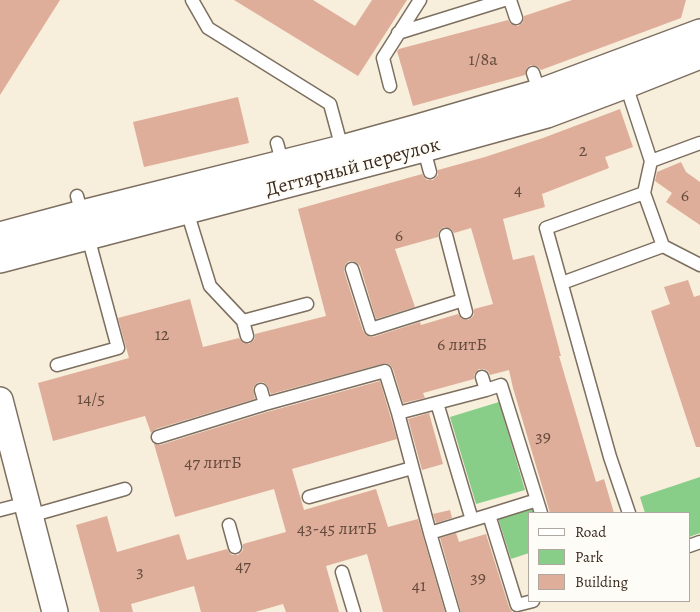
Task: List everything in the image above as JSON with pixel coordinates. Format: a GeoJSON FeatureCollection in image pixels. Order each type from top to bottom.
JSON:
{"type":"FeatureCollection","features":[{"type":"Feature","properties":{"kind":"street","name":"Дегтярный переулок"},"geometry":{"type":"LineString","coordinates":[[0,260],[88,237],[283,164],[424,150],[537,123],[700,32]]}},
{"type":"Feature","properties":{"kind":"street","name":"Дегтярный переулок"},"geometry":{"type":"LineString","coordinates":[[424,150],[531,87],[623,74],[700,56]]}},
{"type":"Feature","properties":{"kind":"street","name":"Дегтярный переулок"},"geometry":{"type":"LineString","coordinates":[[0,235],[79,204],[184,200]]}},
{"type":"Feature","properties":{"kind":"street"},"geometry":{"type":"LineString","coordinates":[[0,400],[55,612]]}},
{"type":"Feature","properties":{"kind":"lane"},"geometry":{"type":"LineString","coordinates":[[192,0],[208,28],[330,104],[345,159]]}},
{"type":"Feature","properties":{"kind":"lane"},"geometry":{"type":"LineString","coordinates":[[390,86],[383,58],[420,0]]}},
{"type":"Feature","properties":{"kind":"lane"},"geometry":{"type":"LineString","coordinates":[[398,33],[504,0]]}},
{"type":"Feature","properties":{"kind":"lane"},"geometry":{"type":"LineString","coordinates":[[510,0],[516,18]]}},
{"type":"Feature","properties":{"kind":"lane"},"geometry":{"type":"LineString","coordinates":[[623,74],[651,161],[644,193],[663,246],[700,265]]}},
{"type":"Feature","properties":{"kind":"lane"},"geometry":{"type":"LineString","coordinates":[[531,87],[537,123]]}},
{"type":"Feature","properties":{"kind":"lane"},"geometry":{"type":"LineString","coordinates":[[531,87],[537,123]]}},
{"type":"Feature","properties":{"kind":"lane"},"geometry":{"type":"LineString","coordinates":[[651,161],[700,143]]}},
{"type":"Feature","properties":{"kind":"lane"},"geometry":{"type":"LineString","coordinates":[[629,512],[610,457],[546,228],[644,193]]}},
{"type":"Feature","properties":{"kind":"lane"},"geometry":{"type":"LineString","coordinates":[[184,200],[210,286],[243,321],[247,336]]}},
{"type":"Feature","properties":{"kind":"lane"},"geometry":{"type":"LineString","coordinates":[[57,365],[118,348],[79,204]]}},
{"type":"Feature","properties":{"kind":"lane"},"geometry":{"type":"LineString","coordinates":[[352,269],[371,329],[464,306],[446,235]]}},
{"type":"Feature","properties":{"kind":"lane"},"geometry":{"type":"LineString","coordinates":[[562,283],[663,246]]}},
{"type":"Feature","properties":{"kind":"lane"},"geometry":{"type":"LineString","coordinates":[[243,321],[307,304]]}},
{"type":"Feature","properties":{"kind":"lane"},"geometry":{"type":"LineString","coordinates":[[158,437],[385,370],[453,612]]}},
{"type":"Feature","properties":{"kind":"lane"},"geometry":{"type":"LineString","coordinates":[[482,377],[486,390]]}},
{"type":"Feature","properties":{"kind":"lane"},"geometry":{"type":"LineString","coordinates":[[398,413],[501,385],[540,512]]}},
{"type":"Feature","properties":{"kind":"lane"},"geometry":{"type":"LineString","coordinates":[[261,390],[265,404]]}},
{"type":"Feature","properties":{"kind":"lane"},"geometry":{"type":"LineString","coordinates":[[437,403],[472,520]]}},
{"type":"Feature","properties":{"kind":"lane"},"geometry":{"type":"LineString","coordinates":[[309,497],[412,468]]}},
{"type":"Feature","properties":{"kind":"lane"},"geometry":{"type":"LineString","coordinates":[[0,510],[29,509],[125,489]]}},
{"type":"Feature","properties":{"kind":"lane"},"geometry":{"type":"LineString","coordinates":[[430,533],[537,500]]}},
{"type":"Feature","properties":{"kind":"lane"},"geometry":{"type":"LineString","coordinates":[[489,515],[517,605],[530,602]]}},
{"type":"Feature","properties":{"kind":"lane"},"geometry":{"type":"LineString","coordinates":[[229,525],[235,546]]}},
{"type":"Feature","properties":{"kind":"lane"},"geometry":{"type":"LineString","coordinates":[[342,572],[354,612]]}},
{"type":"Feature","properties":{"kind":"green space"},"geometry":{"type":"Polygon","coordinates":[[[499,402],[525,490],[476,504],[450,417],[499,402]]]}},
{"type":"Feature","properties":{"kind":"green space"},"geometry":{"type":"Polygon","coordinates":[[[700,477],[700,533],[690,537],[690,512],[645,512],[640,497],[700,477]]]}},
{"type":"Feature","properties":{"kind":"green space"},"geometry":{"type":"Polygon","coordinates":[[[532,508],[534,512],[528,512],[528,553],[511,559],[498,518],[532,508]]]}},
{"type":"Feature","properties":{"kind":"building"},"geometry":{"type":"Polygon","coordinates":[[[0,0],[60,0],[0,95],[0,0]]]}},
{"type":"Feature","properties":{"kind":"building"},"geometry":{"type":"Polygon","coordinates":[[[234,0],[313,0],[355,26],[372,0],[407,0],[358,76],[234,0]]]}},
{"type":"Feature","properties":{"kind":"building"},"geometry":{"type":"Polygon","coordinates":[[[572,0],[686,0],[681,18],[541,70],[531,65],[527,68],[525,75],[413,106],[397,51],[399,49],[508,20],[511,24],[518,26],[522,23],[524,16],[572,0]]]}},
{"type":"Feature","properties":{"kind":"building"},"geometry":{"type":"Polygon","coordinates":[[[238,97],[249,143],[144,167],[133,122],[238,97]]]}},
{"type":"Feature","properties":{"kind":"building"},"geometry":{"type":"Polygon","coordinates":[[[620,109],[633,147],[605,157],[609,168],[542,194],[545,207],[503,219],[513,260],[534,255],[561,356],[559,356],[596,482],[604,479],[614,512],[550,512],[509,370],[490,375],[488,371],[479,369],[474,375],[474,379],[423,393],[425,398],[403,403],[393,369],[386,363],[271,394],[267,385],[259,382],[253,388],[255,399],[156,429],[151,433],[145,416],[53,441],[38,383],[129,358],[118,318],[190,299],[203,347],[239,338],[242,342],[249,344],[255,338],[255,334],[326,316],[298,209],[422,174],[427,180],[433,180],[438,175],[438,170],[543,138],[620,109]],[[444,227],[438,233],[438,237],[395,249],[415,307],[376,319],[360,266],[353,261],[349,261],[346,264],[344,271],[363,331],[366,335],[373,337],[420,322],[421,325],[458,314],[461,318],[468,320],[474,315],[474,309],[493,304],[471,228],[454,233],[451,229],[444,227]]]}},
{"type":"Feature","properties":{"kind":"building"},"geometry":{"type":"Polygon","coordinates":[[[681,162],[686,172],[700,182],[700,225],[666,202],[672,193],[655,181],[657,172],[681,162]]]}},
{"type":"Feature","properties":{"kind":"building"},"geometry":{"type":"Polygon","coordinates":[[[688,280],[694,297],[700,295],[700,447],[696,447],[651,311],[670,304],[664,287],[688,280]]]}},
{"type":"Feature","properties":{"kind":"building"},"geometry":{"type":"Polygon","coordinates":[[[380,381],[397,439],[292,469],[304,510],[376,489],[388,527],[418,519],[445,612],[383,612],[367,554],[326,566],[339,612],[286,612],[283,604],[255,612],[201,612],[194,586],[131,604],[133,612],[100,612],[76,525],[107,516],[117,552],[179,534],[187,560],[227,549],[232,555],[238,555],[243,550],[243,544],[286,532],[274,489],[175,517],[154,444],[160,445],[267,412],[380,381]]]}},
{"type":"Feature","properties":{"kind":"building"},"geometry":{"type":"Polygon","coordinates":[[[429,413],[443,464],[422,470],[408,419],[429,413]]]}},
{"type":"Feature","properties":{"kind":"building"},"geometry":{"type":"Polygon","coordinates":[[[450,510],[452,518],[436,523],[433,514],[450,510]]]}},
{"type":"Feature","properties":{"kind":"building"},"geometry":{"type":"Polygon","coordinates":[[[456,533],[459,542],[486,534],[512,612],[461,612],[440,538],[456,533]]]}}]}
